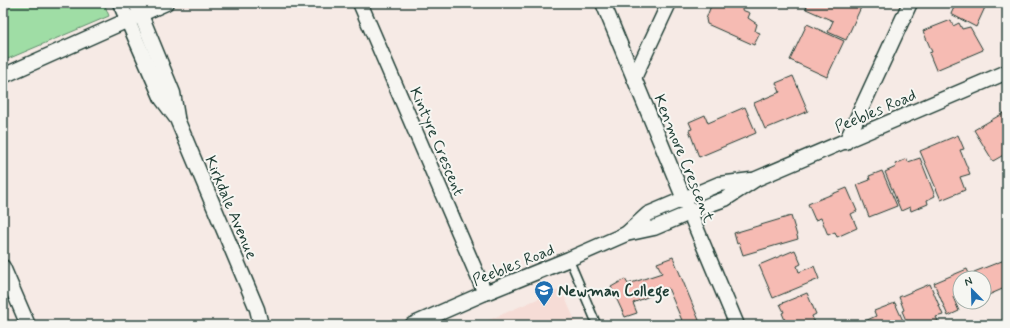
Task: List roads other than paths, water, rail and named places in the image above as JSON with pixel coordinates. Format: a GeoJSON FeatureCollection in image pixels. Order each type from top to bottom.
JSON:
{"type":"FeatureCollection","features":[{"type":"Feature","properties":{"kind":"street","name":"Kirkdale Avenue"},"geometry":{"type":"LineString","coordinates":[[120,3],[162,99],[177,119]]}},
{"type":"Feature","properties":{"kind":"street"},"geometry":{"type":"LineString","coordinates":[[3,76],[127,20],[138,9],[166,3]]}},
{"type":"Feature","properties":{"kind":"street","name":"Kintyre Crescent"},"geometry":{"type":"LineString","coordinates":[[360,3],[485,293]]}},
{"type":"Feature","properties":{"kind":"street","name":"Kenmore Crescent"},"geometry":{"type":"LineString","coordinates":[[603,3],[737,325]]}},
{"type":"Feature","properties":{"kind":"street"},"geometry":{"type":"LineString","coordinates":[[634,78],[669,3]]}},
{"type":"Feature","properties":{"kind":"street"},"geometry":{"type":"LineString","coordinates":[[846,142],[910,3]]}},
{"type":"Feature","properties":{"kind":"street","name":"Kirkdale Avenue"},"geometry":{"type":"LineString","coordinates":[[138,9],[173,94],[177,119],[256,308],[261,325]]}},
{"type":"Feature","properties":{"kind":"street","name":"Peebles Road"},"geometry":{"type":"LineString","coordinates":[[412,325],[626,234],[654,228],[690,213],[725,198],[756,179],[846,142],[1007,72]]}},
{"type":"Feature","properties":{"kind":"street","name":"Peebles Road"},"geometry":{"type":"LineString","coordinates":[[626,234],[648,214],[719,184],[756,179]]}},
{"type":"Feature","properties":{"kind":"street"},"geometry":{"type":"LineString","coordinates":[[3,267],[28,325]]}},
{"type":"Feature","properties":{"kind":"street","name":"Kirkdale Avenue"},"geometry":{"type":"LineString","coordinates":[[256,308],[268,325]]}},
{"type":"Feature","properties":{"kind":"lane"},"geometry":{"type":"LineString","coordinates":[[569,259],[597,325]]}},
{"type":"Feature","properties":{"kind":"place","name":"Newman College"},"geometry":{"type":"Point","coordinates":[544,307]}}]}
